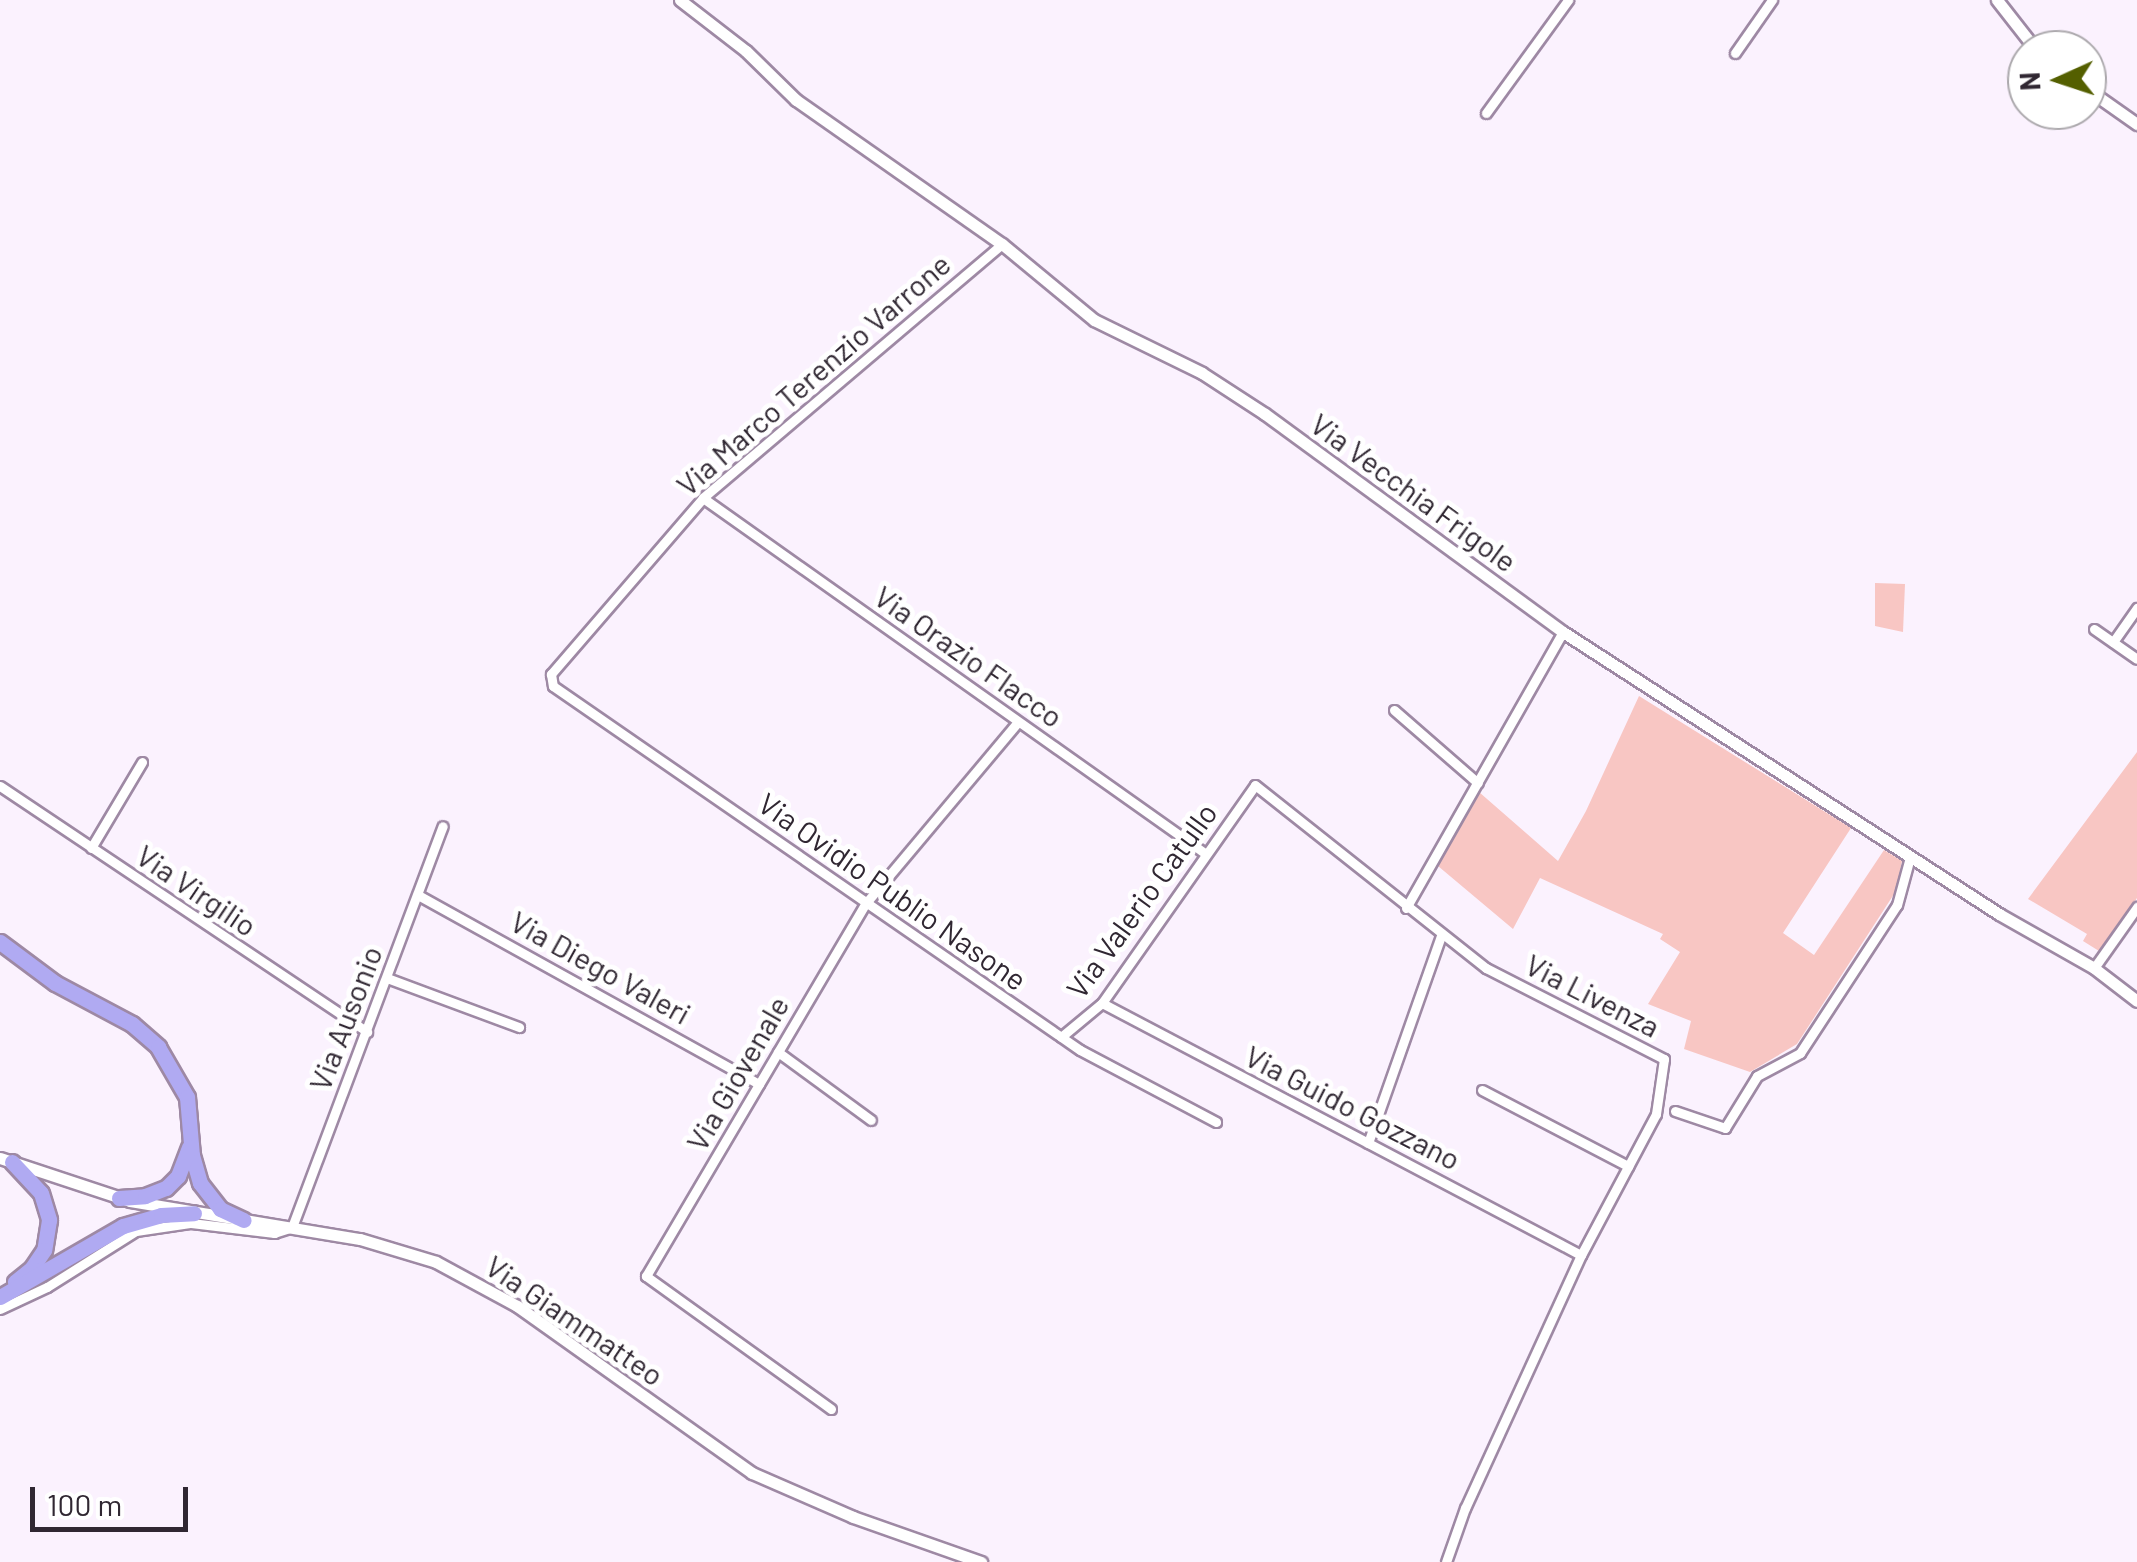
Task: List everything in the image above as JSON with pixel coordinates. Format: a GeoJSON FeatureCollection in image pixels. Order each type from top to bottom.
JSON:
{"type":"FeatureCollection","features":[{"type":"Feature","properties":{"kind":"highway"},"geometry":{"type":"LineString","coordinates":[[0,942],[55,983],[150,1039],[175,1069],[187,1097],[192,1156],[200,1183],[220,1208],[244,1220]]}},
{"type":"Feature","properties":{"kind":"highway"},"geometry":{"type":"LineString","coordinates":[[119,1198],[156,1193],[173,1182],[186,1158],[191,1124]]}},
{"type":"Feature","properties":{"kind":"highway"},"geometry":{"type":"LineString","coordinates":[[0,1289],[32,1268],[44,1250],[48,1230],[41,1193],[3,1159]]}},
{"type":"Feature","properties":{"kind":"highway"},"geometry":{"type":"LineString","coordinates":[[0,1297],[123,1226],[161,1214],[194,1213]]}},
{"type":"Feature","properties":{"kind":"street","name":"Via Vecchia Frigole"},"geometry":{"type":"LineString","coordinates":[[680,0],[746,51],[796,100],[1002,244],[1094,320],[1202,374],[1265,414],[1564,632],[1910,857],[2094,968],[2137,1001]]}},
{"type":"Feature","properties":{"kind":"street"},"geometry":{"type":"LineString","coordinates":[[1486,113],[1568,0]]}},
{"type":"Feature","properties":{"kind":"street"},"geometry":{"type":"LineString","coordinates":[[1735,53],[1772,0]]}},
{"type":"Feature","properties":{"kind":"street"},"geometry":{"type":"LineString","coordinates":[[1996,0],[2020,30]]}},
{"type":"Feature","properties":{"kind":"street"},"geometry":{"type":"LineString","coordinates":[[2107,103],[2137,124]]}},
{"type":"Feature","properties":{"kind":"street","name":"Via Marco Terenzio Varrone"},"geometry":{"type":"LineString","coordinates":[[552,686],[551,674],[703,498],[1002,244]]}},
{"type":"Feature","properties":{"kind":"street","name":"Via Orazio Flacco"},"geometry":{"type":"LineString","coordinates":[[703,498],[1206,854]]}},
{"type":"Feature","properties":{"kind":"street"},"geometry":{"type":"LineString","coordinates":[[2113,642],[2137,608]]}},
{"type":"Feature","properties":{"kind":"street"},"geometry":{"type":"LineString","coordinates":[[2094,628],[2137,659]]}},
{"type":"Feature","properties":{"kind":"street"},"geometry":{"type":"LineString","coordinates":[[1406,908],[1564,632]]}},
{"type":"Feature","properties":{"kind":"street","name":"Via Ovidio Publio Nasone"},"geometry":{"type":"LineString","coordinates":[[552,686],[1061,1038],[1216,1122]]}},
{"type":"Feature","properties":{"kind":"street"},"geometry":{"type":"LineString","coordinates":[[1394,710],[1478,783]]}},
{"type":"Feature","properties":{"kind":"street","name":"Via Giovenale"},"geometry":{"type":"LineString","coordinates":[[831,1409],[646,1276],[866,904],[1018,722]]}},
{"type":"Feature","properties":{"kind":"street"},"geometry":{"type":"LineString","coordinates":[[91,848],[142,762]]}},
{"type":"Feature","properties":{"kind":"street","name":"Via Valerio Catullo"},"geometry":{"type":"LineString","coordinates":[[1061,1038],[1102,1003],[1254,785]]}},
{"type":"Feature","properties":{"kind":"street","name":"Via Livenza"},"geometry":{"type":"LineString","coordinates":[[1254,785],[1486,968],[1664,1060],[1656,1114],[1581,1255],[1465,1508],[1446,1562]]}},
{"type":"Feature","properties":{"kind":"street","name":"Via Virgilio"},"geometry":{"type":"LineString","coordinates":[[0,786],[367,1032]]}},
{"type":"Feature","properties":{"kind":"street","name":"Via Ausonio"},"geometry":{"type":"LineString","coordinates":[[292,1228],[443,826]]}},
{"type":"Feature","properties":{"kind":"street"},"geometry":{"type":"LineString","coordinates":[[1675,1111],[1724,1128],[1757,1076],[1800,1053],[1897,904],[1910,857]]}},
{"type":"Feature","properties":{"kind":"street","name":"Via Diego Valeri"},"geometry":{"type":"LineString","coordinates":[[418,895],[760,1084]]}},
{"type":"Feature","properties":{"kind":"street"},"geometry":{"type":"LineString","coordinates":[[2094,968],[2137,907]]}},
{"type":"Feature","properties":{"kind":"street"},"geometry":{"type":"LineString","coordinates":[[1368,1143],[1441,936]]}},
{"type":"Feature","properties":{"kind":"street"},"geometry":{"type":"LineString","coordinates":[[387,978],[520,1028]]}},
{"type":"Feature","properties":{"kind":"street","name":"Via Guido Gozzano"},"geometry":{"type":"LineString","coordinates":[[1102,1003],[1581,1255]]}},
{"type":"Feature","properties":{"kind":"street"},"geometry":{"type":"LineString","coordinates":[[778,1052],[872,1120]]}},
{"type":"Feature","properties":{"kind":"street"},"geometry":{"type":"LineString","coordinates":[[1482,1090],[1628,1166]]}},
{"type":"Feature","properties":{"kind":"street","name":"Via Giammatteo"},"geometry":{"type":"LineString","coordinates":[[3,1159],[119,1198],[386,1244],[464,1275],[528,1314],[752,1473],[853,1518],[982,1562]]}},
{"type":"Feature","properties":{"kind":"street"},"geometry":{"type":"LineString","coordinates":[[0,1309],[47,1287],[136,1231],[192,1223],[274,1233],[292,1228]]}},
{"type":"Feature","properties":{"kind":"shaded area"},"geometry":{"type":"Polygon","coordinates":[[[1875,583],[1905,584],[1903,632],[1875,626],[1875,583]]]}},
{"type":"Feature","properties":{"kind":"shaded area"},"geometry":{"type":"Polygon","coordinates":[[[1639,696],[1851,828],[1783,933],[1814,955],[1884,850],[1902,861],[1896,891],[1797,1044],[1750,1072],[1684,1049],[1691,1021],[1648,1004],[1680,952],[1660,939],[1663,934],[1540,878],[1513,929],[1438,866],[1479,792],[1558,861],[1586,811],[1639,696]]]}},
{"type":"Feature","properties":{"kind":"shaded area"},"geometry":{"type":"Polygon","coordinates":[[[2137,752],[2137,898],[2099,951],[2083,941],[2087,934],[2028,899],[2137,752]]]}}]}
